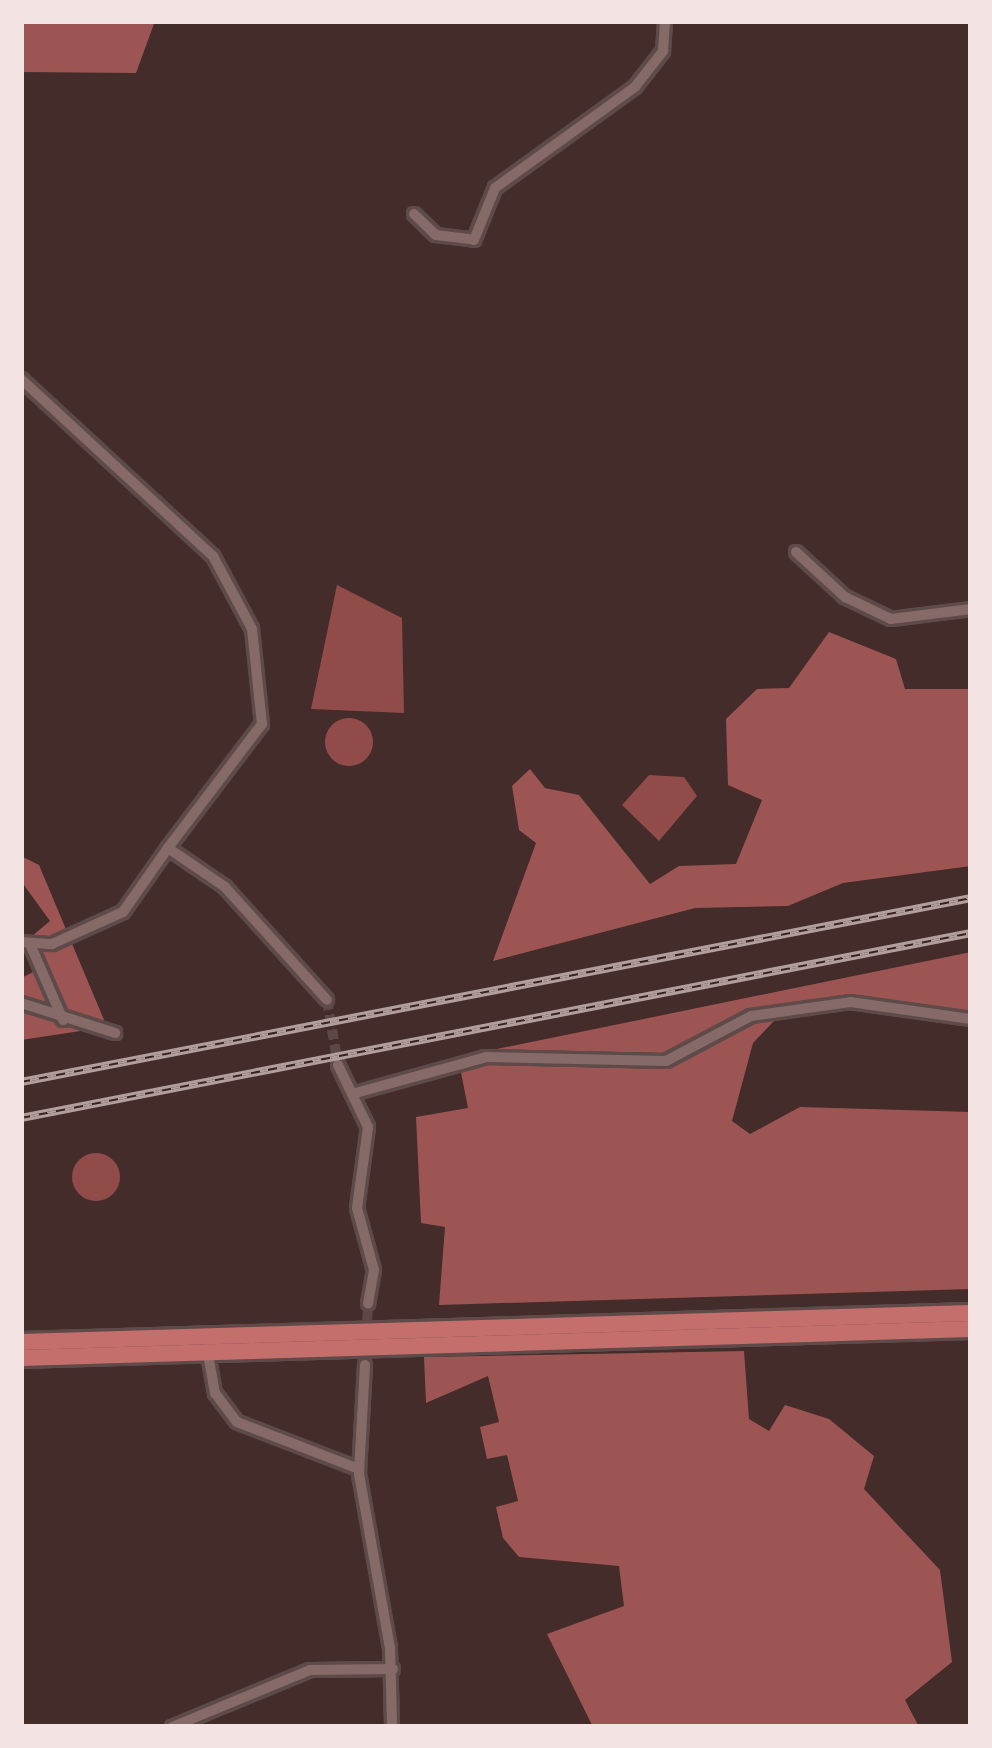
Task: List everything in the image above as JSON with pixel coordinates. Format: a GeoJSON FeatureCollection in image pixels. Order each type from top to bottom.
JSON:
{"type":"FeatureCollection","features":[{"type":"Feature","properties":{"kind":"main road"},"geometry":{"type":"LineString","coordinates":[[21,1342],[971,1313]]}},
{"type":"Feature","properties":{"kind":"main road"},"geometry":{"type":"LineString","coordinates":[[21,1358],[207,1346],[971,1329]]}},
{"type":"Feature","properties":{"kind":"street"},"geometry":{"type":"LineString","coordinates":[[414,214],[441,237],[477,237],[495,188],[635,87],[663,51],[665,21]]}},
{"type":"Feature","properties":{"kind":"street"},"geometry":{"type":"LineString","coordinates":[[21,379],[213,556],[254,637],[262,724],[123,913],[26,943],[63,1020]]}},
{"type":"Feature","properties":{"kind":"street"},"geometry":{"type":"LineString","coordinates":[[796,552],[845,597],[891,619],[971,609]]}},
{"type":"Feature","properties":{"kind":"street"},"geometry":{"type":"LineString","coordinates":[[168,848],[225,887],[327,1000]]}},
{"type":"Feature","properties":{"kind":"street"},"geometry":{"type":"LineString","coordinates":[[352,1094],[503,1055],[594,1067],[666,1061],[751,1016],[850,1002],[971,1019]]}},
{"type":"Feature","properties":{"kind":"street"},"geometry":{"type":"LineString","coordinates":[[21,1003],[115,1033]]}},
{"type":"Feature","properties":{"kind":"street"},"geometry":{"type":"LineString","coordinates":[[338,1065],[368,1127],[357,1208],[374,1270],[368,1303]]}},
{"type":"Feature","properties":{"kind":"street"},"geometry":{"type":"LineString","coordinates":[[207,1346],[230,1416],[359,1469]]}},
{"type":"Feature","properties":{"kind":"street"},"geometry":{"type":"LineString","coordinates":[[364,1365],[359,1469],[393,1669],[392,1727]]}},
{"type":"Feature","properties":{"kind":"street"},"geometry":{"type":"LineString","coordinates":[[172,1727],[291,1676],[393,1669]]}},
{"type":"Feature","properties":{"kind":"shaded area"},"geometry":{"type":"Polygon","coordinates":[[[21,21],[155,21],[136,73],[21,72],[21,21]]]}},
{"type":"Feature","properties":{"kind":"shaded area"},"geometry":{"type":"Polygon","coordinates":[[[337,585],[402,618],[404,713],[311,709],[337,585]]]}},
{"type":"Feature","properties":{"kind":"shaded area"},"geometry":{"type":"Polygon","coordinates":[[[829,632],[896,659],[905,689],[971,689],[971,866],[843,883],[788,906],[695,908],[493,961],[536,843],[519,830],[512,786],[530,769],[545,788],[579,795],[650,884],[679,866],[736,864],[762,800],[728,785],[726,719],[757,689],[789,688],[829,632]]]}},
{"type":"Feature","properties":{"kind":"shaded area"},"geometry":{"type":"Polygon","coordinates":[[[349,718],[366,725],[373,742],[366,759],[349,766],[332,759],[325,742],[332,725],[349,718]]]}},
{"type":"Feature","properties":{"kind":"shaded area"},"geometry":{"type":"Polygon","coordinates":[[[649,775],[684,777],[697,796],[659,841],[622,805],[649,775]]]}},
{"type":"Feature","properties":{"kind":"shaded area"},"geometry":{"type":"Polygon","coordinates":[[[21,856],[39,865],[107,1027],[21,1040],[21,978],[46,966],[32,936],[50,921],[21,881],[21,856]]]}},
{"type":"Feature","properties":{"kind":"shaded area"},"geometry":{"type":"Polygon","coordinates":[[[971,952],[971,1022],[882,1004],[774,1021],[753,1043],[732,1121],[750,1134],[800,1107],[971,1112],[971,1289],[439,1305],[445,1227],[421,1223],[416,1117],[468,1108],[458,1057],[971,952]]]}},
{"type":"Feature","properties":{"kind":"shaded area"},"geometry":{"type":"Polygon","coordinates":[[[96,1153],[113,1160],[120,1177],[113,1194],[96,1201],[79,1194],[72,1177],[79,1160],[96,1153]]]}},
{"type":"Feature","properties":{"kind":"shaded area"},"geometry":{"type":"Polygon","coordinates":[[[744,1351],[749,1419],[769,1431],[785,1405],[829,1419],[874,1456],[864,1489],[940,1570],[952,1662],[905,1700],[919,1727],[593,1727],[547,1634],[624,1606],[619,1566],[519,1557],[503,1538],[496,1507],[518,1501],[507,1455],[487,1459],[480,1427],[499,1422],[488,1376],[426,1403],[424,1357],[744,1351]]]}},
{"type":"Feature","properties":{"kind":"tunnel"},"geometry":{"type":"LineString","coordinates":[[327,1000],[338,1065]]}},
{"type":"Feature","properties":{"kind":"tunnel"},"geometry":{"type":"LineString","coordinates":[[365,1365],[368,1303]]}},
{"type":"Feature","properties":{"kind":"railway"},"geometry":{"type":"LineString","coordinates":[[21,1082],[971,898]]}},
{"type":"Feature","properties":{"kind":"railway"},"geometry":{"type":"LineString","coordinates":[[21,1118],[971,933]]}}]}
